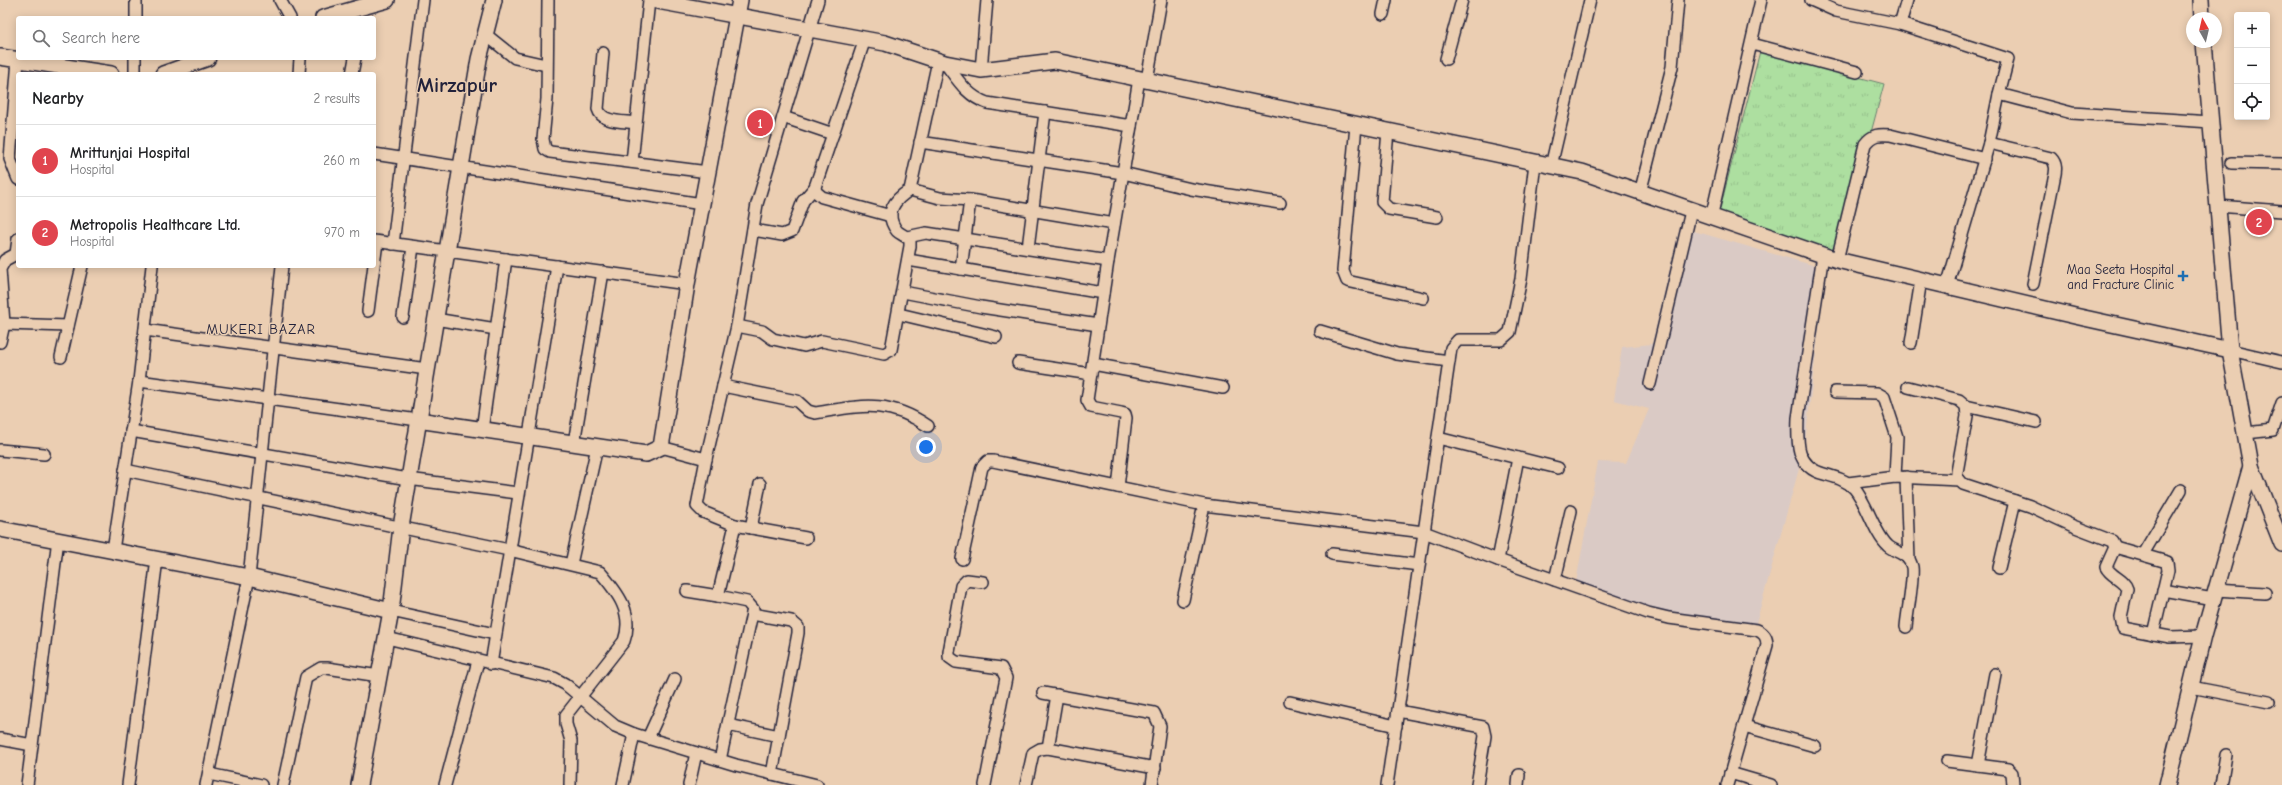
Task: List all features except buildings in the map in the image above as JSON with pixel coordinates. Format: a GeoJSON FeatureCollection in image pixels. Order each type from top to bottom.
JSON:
{"type":"FeatureCollection","features":[{"type":"Feature","properties":{"kind":"street"},"geometry":{"type":"LineString","coordinates":[[136,0],[136,16]]}},
{"type":"Feature","properties":{"kind":"street"},"geometry":{"type":"LineString","coordinates":[[280,0],[289,16]]}},
{"type":"Feature","properties":{"kind":"street"},"geometry":{"type":"LineString","coordinates":[[337,16],[359,13],[387,0]]}},
{"type":"Feature","properties":{"kind":"street"},"geometry":{"type":"LineString","coordinates":[[393,244],[423,0]]}},
{"type":"Feature","properties":{"kind":"street"},"geometry":{"type":"LineString","coordinates":[[359,785],[387,638],[408,479],[448,251],[479,60],[494,0]]}},
{"type":"Feature","properties":{"kind":"street"},"geometry":{"type":"LineString","coordinates":[[548,0],[546,65],[547,99],[543,139],[545,150],[550,152],[708,172]]}},
{"type":"Feature","properties":{"kind":"street"},"geometry":{"type":"LineString","coordinates":[[632,162],[650,0],[885,43],[941,62],[981,70],[1056,61],[1582,172],[1830,258],[2282,362]]}},
{"type":"Feature","properties":{"kind":"street"},"geometry":{"type":"LineString","coordinates":[[661,447],[687,284],[740,0]]}},
{"type":"Feature","properties":{"kind":"street"},"geometry":{"type":"LineString","coordinates":[[806,538],[735,525],[703,512],[697,506],[706,459],[737,326],[757,204],[818,0]]}},
{"type":"Feature","properties":{"kind":"street"},"geometry":{"type":"LineString","coordinates":[[981,70],[987,0]]}},
{"type":"Feature","properties":{"kind":"street"},"geometry":{"type":"LineString","coordinates":[[1118,487],[1126,418],[1124,414],[1091,407],[1088,404],[1098,325],[1131,126],[1161,0]]}},
{"type":"Feature","properties":{"kind":"street"},"geometry":{"type":"LineString","coordinates":[[1383,14],[1386,0]]}},
{"type":"Feature","properties":{"kind":"street"},"geometry":{"type":"LineString","coordinates":[[1446,59],[1462,0]]}},
{"type":"Feature","properties":{"kind":"street"},"geometry":{"type":"LineString","coordinates":[[1551,166],[1590,0]]}},
{"type":"Feature","properties":{"kind":"street"},"geometry":{"type":"LineString","coordinates":[[1640,193],[1672,67],[1678,0]]}},
{"type":"Feature","properties":{"kind":"street"},"geometry":{"type":"LineString","coordinates":[[1711,218],[1761,0]]}},
{"type":"Feature","properties":{"kind":"street"},"geometry":{"type":"LineString","coordinates":[[1811,0],[1836,10],[1900,24],[2008,59],[1985,158],[1947,286]]}},
{"type":"Feature","properties":{"kind":"street"},"geometry":{"type":"LineString","coordinates":[[1900,24],[1907,0]]}},
{"type":"Feature","properties":{"kind":"street"},"geometry":{"type":"LineString","coordinates":[[2200,0],[2201,12]]}},
{"type":"Feature","properties":{"kind":"street"},"geometry":{"type":"LineString","coordinates":[[485,34],[515,58],[546,65]]}},
{"type":"Feature","properties":{"kind":"street"},"geometry":{"type":"LineString","coordinates":[[753,230],[782,235],[792,231],[803,201],[815,187],[864,39]]}},
{"type":"Feature","properties":{"kind":"street"},"geometry":{"type":"LineString","coordinates":[[1752,44],[1857,72]]}},
{"type":"Feature","properties":{"kind":"street"},"geometry":{"type":"LineString","coordinates":[[2205,48],[2230,350],[2251,466],[2282,544]]}},
{"type":"Feature","properties":{"kind":"street"},"geometry":{"type":"LineString","coordinates":[[603,53],[598,109],[600,115],[604,119],[636,123]]}},
{"type":"Feature","properties":{"kind":"street"},"geometry":{"type":"LineString","coordinates":[[0,57],[16,60]]}},
{"type":"Feature","properties":{"kind":"street"},"geometry":{"type":"LineString","coordinates":[[17,72],[18,60],[82,72]]}},
{"type":"Feature","properties":{"kind":"street"},"geometry":{"type":"LineString","coordinates":[[135,60],[135,72]]}},
{"type":"Feature","properties":{"kind":"street"},"geometry":{"type":"LineString","coordinates":[[169,72],[202,60]]}},
{"type":"Feature","properties":{"kind":"street"},"geometry":{"type":"LineString","coordinates":[[299,72],[300,60]]}},
{"type":"Feature","properties":{"kind":"street"},"geometry":{"type":"LineString","coordinates":[[352,72],[355,60]]}},
{"type":"Feature","properties":{"kind":"street"},"geometry":{"type":"LineString","coordinates":[[941,62],[968,94],[976,99],[1131,126]]}},
{"type":"Feature","properties":{"kind":"street"},"geometry":{"type":"LineString","coordinates":[[737,326],[762,331],[773,339],[804,346],[822,341],[884,354],[891,350],[894,346],[910,240],[898,232],[891,216],[894,202],[910,190],[920,142],[941,62]]}},
{"type":"Feature","properties":{"kind":"street"},"geometry":{"type":"LineString","coordinates":[[16,85],[10,159],[16,174]]}},
{"type":"Feature","properties":{"kind":"street"},"geometry":{"type":"LineString","coordinates":[[1999,94],[2072,113],[2211,122]]}},
{"type":"Feature","properties":{"kind":"street"},"geometry":{"type":"LineString","coordinates":[[1028,248],[1045,112]]}},
{"type":"Feature","properties":{"kind":"street"},"geometry":{"type":"LineString","coordinates":[[783,117],[833,134]]}},
{"type":"Feature","properties":{"kind":"street"},"geometry":{"type":"LineString","coordinates":[[1356,125],[1344,277],[1347,281],[1424,298]]}},
{"type":"Feature","properties":{"kind":"street"},"geometry":{"type":"LineString","coordinates":[[1388,131],[1382,202],[1389,209],[1437,217]]}},
{"type":"Feature","properties":{"kind":"street"},"geometry":{"type":"LineString","coordinates":[[1909,560],[1904,554],[1887,545],[1855,489],[1848,483],[1810,468],[1798,452],[1797,441],[1830,258],[1865,144],[1871,137],[1879,134],[1890,135],[1985,158]]}},
{"type":"Feature","properties":{"kind":"street"},"geometry":{"type":"LineString","coordinates":[[920,142],[1123,173],[1191,189],[1280,203]]}},
{"type":"Feature","properties":{"kind":"street"},"geometry":{"type":"LineString","coordinates":[[1989,143],[2050,158],[2054,162],[2055,174],[2033,284]]}},
{"type":"Feature","properties":{"kind":"street"},"geometry":{"type":"LineString","coordinates":[[376,154],[702,204]]}},
{"type":"Feature","properties":{"kind":"street"},"geometry":{"type":"LineString","coordinates":[[1387,785],[1451,348],[1453,343],[1458,340],[1501,340],[1510,332],[1521,279],[1535,163]]}},
{"type":"Feature","properties":{"kind":"street"},"geometry":{"type":"LineString","coordinates":[[2231,163],[2282,164]]}},
{"type":"Feature","properties":{"kind":"street"},"geometry":{"type":"LineString","coordinates":[[815,187],[816,192],[822,197],[891,216]]}},
{"type":"Feature","properties":{"kind":"street"},"geometry":{"type":"LineString","coordinates":[[910,190],[928,196],[970,200],[1114,224]]}},
{"type":"Feature","properties":{"kind":"street"},"geometry":{"type":"LineString","coordinates":[[961,269],[970,200]]}},
{"type":"Feature","properties":{"kind":"street"},"geometry":{"type":"LineString","coordinates":[[2218,206],[2282,211]]}},
{"type":"Feature","properties":{"kind":"street"},"geometry":{"type":"LineString","coordinates":[[1650,384],[1691,211]]}},
{"type":"Feature","properties":{"kind":"street"},"geometry":{"type":"LineString","coordinates":[[907,237],[926,233],[1108,261]]}},
{"type":"Feature","properties":{"kind":"street"},"geometry":{"type":"LineString","coordinates":[[376,242],[687,284]]}},
{"type":"Feature","properties":{"kind":"street"},"geometry":{"type":"LineString","coordinates":[[403,317],[413,247]]}},
{"type":"Feature","properties":{"kind":"street"},"geometry":{"type":"LineString","coordinates":[[0,342],[4,324],[1,264],[16,254]]}},
{"type":"Feature","properties":{"kind":"street"},"geometry":{"type":"LineString","coordinates":[[482,430],[506,259]]}},
{"type":"Feature","properties":{"kind":"street"},"geometry":{"type":"LineString","coordinates":[[908,260],[1103,293]]}},
{"type":"Feature","properties":{"kind":"street"},"geometry":{"type":"LineString","coordinates":[[491,664],[557,266]]}},
{"type":"Feature","properties":{"kind":"street"},"geometry":{"type":"LineString","coordinates":[[61,357],[82,268]]}},
{"type":"Feature","properties":{"kind":"street"},"geometry":{"type":"LineString","coordinates":[[113,550],[139,381],[152,268]]}},
{"type":"Feature","properties":{"kind":"street"},"geometry":{"type":"LineString","coordinates":[[260,785],[208,779],[249,577],[259,498],[282,268]]}},
{"type":"Feature","properties":{"kind":"street"},"geometry":{"type":"LineString","coordinates":[[368,311],[373,268]]}},
{"type":"Feature","properties":{"kind":"street"},"geometry":{"type":"LineString","coordinates":[[574,443],[603,272]]}},
{"type":"Feature","properties":{"kind":"street"},"geometry":{"type":"LineString","coordinates":[[1911,343],[1922,280]]}},
{"type":"Feature","properties":{"kind":"street"},"geometry":{"type":"LineString","coordinates":[[903,292],[981,307],[1098,325]]}},
{"type":"Feature","properties":{"kind":"street"},"geometry":{"type":"LineString","coordinates":[[899,314],[996,337]]}},
{"type":"Feature","properties":{"kind":"street"},"geometry":{"type":"LineString","coordinates":[[435,319],[496,329]]}},
{"type":"Feature","properties":{"kind":"street"},"geometry":{"type":"LineString","coordinates":[[4,324],[68,326]]}},
{"type":"Feature","properties":{"kind":"street"},"geometry":{"type":"LineString","coordinates":[[145,330],[427,369]]}},
{"type":"Feature","properties":{"kind":"street"},"geometry":{"type":"LineString","coordinates":[[1320,331],[1398,354],[1449,361]]}},
{"type":"Feature","properties":{"kind":"street"},"geometry":{"type":"LineString","coordinates":[[1018,363],[1092,369],[1223,388]]}},
{"type":"Feature","properties":{"kind":"street"},"geometry":{"type":"LineString","coordinates":[[139,381],[646,454],[661,447],[706,459]]}},
{"type":"Feature","properties":{"kind":"street"},"geometry":{"type":"LineString","coordinates":[[723,386],[797,401],[808,411],[815,413],[870,405],[884,407],[911,414],[928,426]]}},
{"type":"Feature","properties":{"kind":"street"},"geometry":{"type":"LineString","coordinates":[[1908,387],[1959,400],[1966,406],[2036,422]]}},
{"type":"Feature","properties":{"kind":"street"},"geometry":{"type":"LineString","coordinates":[[1835,392],[1877,393],[1884,397],[1897,438],[1909,560],[1912,574],[1906,627]]}},
{"type":"Feature","properties":{"kind":"street"},"geometry":{"type":"LineString","coordinates":[[2246,433],[2273,430],[2282,404]]}},
{"type":"Feature","properties":{"kind":"street"},"geometry":{"type":"LineString","coordinates":[[1959,480],[1957,472],[1967,416],[1966,406]]}},
{"type":"Feature","properties":{"kind":"street"},"geometry":{"type":"LineString","coordinates":[[131,431],[408,479],[518,494]]}},
{"type":"Feature","properties":{"kind":"street"},"geometry":{"type":"LineString","coordinates":[[1438,438],[1558,468]]}},
{"type":"Feature","properties":{"kind":"street"},"geometry":{"type":"LineString","coordinates":[[571,564],[597,447]]}},
{"type":"Feature","properties":{"kind":"street"},"geometry":{"type":"LineString","coordinates":[[0,450],[44,454]]}},
{"type":"Feature","properties":{"kind":"street"},"geometry":{"type":"LineString","coordinates":[[1498,560],[1518,458]]}},
{"type":"Feature","properties":{"kind":"street"},"geometry":{"type":"LineString","coordinates":[[962,559],[982,467],[988,460],[1204,505],[1424,532],[1648,613],[1762,632],[1767,639],[1767,645],[1727,785]]}},
{"type":"Feature","properties":{"kind":"street"},"geometry":{"type":"LineString","coordinates":[[2167,785],[2203,636],[2251,466]]}},
{"type":"Feature","properties":{"kind":"street"},"geometry":{"type":"LineString","coordinates":[[125,470],[509,550],[600,572],[627,612],[628,622],[624,641],[580,697],[566,719],[571,741],[570,785]]}},
{"type":"Feature","properties":{"kind":"street"},"geometry":{"type":"LineString","coordinates":[[1848,483],[1901,477],[1959,480],[1967,486],[2016,501],[2112,541],[2115,548],[2106,567],[2113,576],[2126,585],[2127,588],[2121,625],[2126,629],[2170,637],[2203,636]]}},
{"type":"Feature","properties":{"kind":"street"},"geometry":{"type":"LineString","coordinates":[[751,528],[760,484]]}},
{"type":"Feature","properties":{"kind":"street"},"geometry":{"type":"LineString","coordinates":[[2143,554],[2181,490]]}},
{"type":"Feature","properties":{"kind":"street"},"geometry":{"type":"LineString","coordinates":[[1999,568],[2016,501]]}},
{"type":"Feature","properties":{"kind":"street"},"geometry":{"type":"LineString","coordinates":[[1183,600],[1204,505]]}},
{"type":"Feature","properties":{"kind":"street"},"geometry":{"type":"LineString","coordinates":[[1555,580],[1571,511]]}},
{"type":"Feature","properties":{"kind":"street"},"geometry":{"type":"LineString","coordinates":[[718,596],[735,525]]}},
{"type":"Feature","properties":{"kind":"street"},"geometry":{"type":"LineString","coordinates":[[0,528],[249,577],[496,634]]}},
{"type":"Feature","properties":{"kind":"street"},"geometry":{"type":"LineString","coordinates":[[27,785],[58,540]]}},
{"type":"Feature","properties":{"kind":"street"},"geometry":{"type":"LineString","coordinates":[[2115,548],[2143,554],[2167,562],[2168,565],[2153,634]]}},
{"type":"Feature","properties":{"kind":"street"},"geometry":{"type":"LineString","coordinates":[[1332,554],[1419,565]]}},
{"type":"Feature","properties":{"kind":"street"},"geometry":{"type":"LineString","coordinates":[[128,785],[157,559]]}},
{"type":"Feature","properties":{"kind":"street"},"geometry":{"type":"LineString","coordinates":[[983,582],[967,580],[961,586],[949,657],[956,662],[997,666],[1005,673],[1006,678],[985,785]]}},
{"type":"Feature","properties":{"kind":"street"},"geometry":{"type":"LineString","coordinates":[[2163,590],[2215,595],[2265,593]]}},
{"type":"Feature","properties":{"kind":"street"},"geometry":{"type":"LineString","coordinates":[[687,591],[747,602],[753,609],[720,760]]}},
{"type":"Feature","properties":{"kind":"street"},"geometry":{"type":"LineString","coordinates":[[752,614],[791,621],[798,627],[772,774]]}},
{"type":"Feature","properties":{"kind":"street"},"geometry":{"type":"LineString","coordinates":[[387,638],[554,678],[615,726],[634,734],[720,760],[815,785]]}},
{"type":"Feature","properties":{"kind":"street"},"geometry":{"type":"LineString","coordinates":[[445,785],[478,661]]}},
{"type":"Feature","properties":{"kind":"street"},"geometry":{"type":"LineString","coordinates":[[283,785],[306,677],[321,668],[379,676]]}},
{"type":"Feature","properties":{"kind":"street"},"geometry":{"type":"LineString","coordinates":[[1978,765],[1995,674]]}},
{"type":"Feature","properties":{"kind":"street"},"geometry":{"type":"LineString","coordinates":[[648,738],[675,679]]}},
{"type":"Feature","properties":{"kind":"street"},"geometry":{"type":"LineString","coordinates":[[2191,687],[2269,702]]}},
{"type":"Feature","properties":{"kind":"street"},"geometry":{"type":"LineString","coordinates":[[1043,693],[1154,714],[1160,726],[1152,785]]}},
{"type":"Feature","properties":{"kind":"street"},"geometry":{"type":"LineString","coordinates":[[1048,748],[1057,695]]}},
{"type":"Feature","properties":{"kind":"street"},"geometry":{"type":"LineString","coordinates":[[1290,702],[1396,726]]}},
{"type":"Feature","properties":{"kind":"street"},"geometry":{"type":"LineString","coordinates":[[1398,711],[1483,727],[1485,736],[1477,785]]}},
{"type":"Feature","properties":{"kind":"street"},"geometry":{"type":"LineString","coordinates":[[728,725],[779,736]]}},
{"type":"Feature","properties":{"kind":"street"},"geometry":{"type":"LineString","coordinates":[[1744,726],[1815,746]]}},
{"type":"Feature","properties":{"kind":"street"},"geometry":{"type":"LineString","coordinates":[[623,785],[634,734]]}},
{"type":"Feature","properties":{"kind":"street"},"geometry":{"type":"LineString","coordinates":[[0,739],[32,745]]}},
{"type":"Feature","properties":{"kind":"street"},"geometry":{"type":"LineString","coordinates":[[1026,785],[1033,753],[1048,748],[1155,768]]}},
{"type":"Feature","properties":{"kind":"street"},"geometry":{"type":"LineString","coordinates":[[689,785],[696,753]]}},
{"type":"Feature","properties":{"kind":"street"},"geometry":{"type":"LineString","coordinates":[[2221,785],[2226,755]]}},
{"type":"Feature","properties":{"kind":"street"},"geometry":{"type":"LineString","coordinates":[[1947,761],[2008,769],[2012,773],[2013,785]]}},
{"type":"Feature","properties":{"kind":"street"},"geometry":{"type":"LineString","coordinates":[[1730,773],[1771,785]]}},
{"type":"Feature","properties":{"kind":"shaded area"},"geometry":{"type":"Polygon","coordinates":[[[1680,227],[1826,269],[1804,451],[1756,623],[1662,612],[1576,582],[1598,462],[1626,463],[1649,409],[1614,400],[1622,347],[1652,344],[1680,227]]]}},
{"type":"Feature","properties":{"kind":"green space"},"geometry":{"type":"Polygon","coordinates":[[[1760,51],[1884,84],[1839,252],[1719,213],[1760,51]]]}},
{"type":"Feature","properties":{"kind":"place","name":"Mrittunjai Hospital"},"geometry":{"type":"Point","coordinates":[760,123]}},
{"type":"Feature","properties":{"kind":"place","name":"Metropolis Healthcare Ltd."},"geometry":{"type":"Point","coordinates":[2259,222]}},
{"type":"Feature","properties":{"kind":"place","name":"Maa Seeta Hospital and Fracture Clinic"},"geometry":{"type":"Point","coordinates":[2183,276]}},
{"type":"Feature","properties":{"kind":"district","name":"Mirzapur"},"geometry":{"type":"Point","coordinates":[457,85]}},
{"type":"Feature","properties":{"kind":"district","name":"MUKERI BAZAR"},"geometry":{"type":"Point","coordinates":[261,329]}}]}
